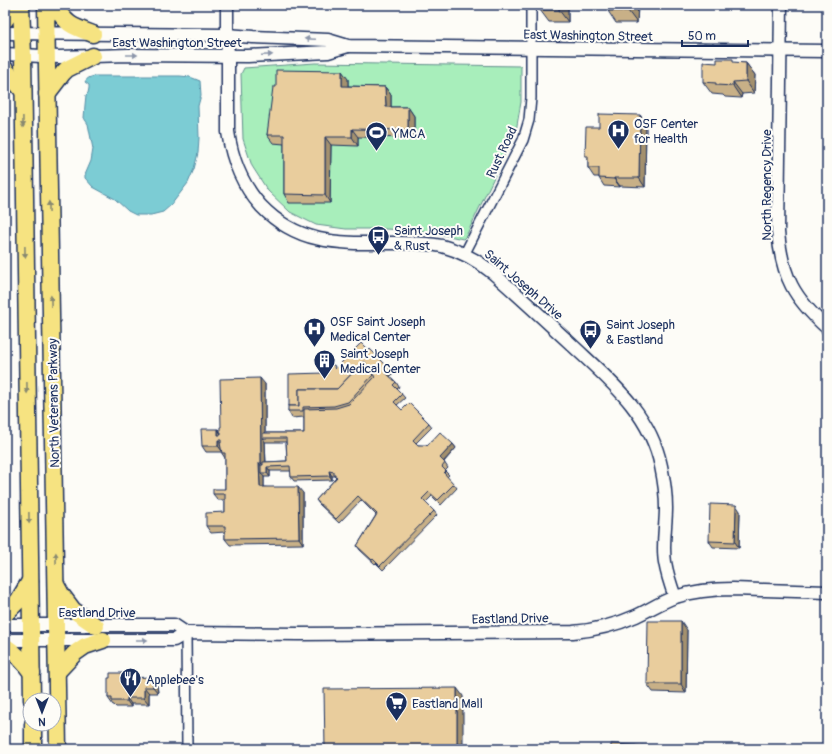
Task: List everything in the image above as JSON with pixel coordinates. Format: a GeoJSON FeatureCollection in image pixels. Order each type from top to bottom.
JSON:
{"type":"FeatureCollection","features":[{"type":"Feature","properties":{"kind":"highway"},"geometry":{"type":"LineString","coordinates":[[5,20],[11,12],[13,5]]}},
{"type":"Feature","properties":{"kind":"highway","name":"North Veterans Parkway"},"geometry":{"type":"LineString","coordinates":[[21,5],[32,692]]}},
{"type":"Feature","properties":{"kind":"highway","name":"North Veterans Parkway"},"geometry":{"type":"LineString","coordinates":[[46,5],[58,749]]}},
{"type":"Feature","properties":{"kind":"highway"},"geometry":{"type":"LineString","coordinates":[[54,5],[60,15],[72,26],[93,34]]}},
{"type":"Feature","properties":{"kind":"highway"},"geometry":{"type":"LineString","coordinates":[[47,94],[63,73],[93,56]]}},
{"type":"Feature","properties":{"kind":"highway"},"geometry":{"type":"LineString","coordinates":[[5,69],[23,91]]}},
{"type":"Feature","properties":{"kind":"highway"},"geometry":{"type":"LineString","coordinates":[[5,614],[18,602],[30,581]]}},
{"type":"Feature","properties":{"kind":"highway"},"geometry":{"type":"LineString","coordinates":[[56,585],[73,610],[96,626]]}},
{"type":"Feature","properties":{"kind":"highway"},"geometry":{"type":"LineString","coordinates":[[57,672],[75,653],[85,646],[103,640]]}},
{"type":"Feature","properties":{"kind":"highway"},"geometry":{"type":"LineString","coordinates":[[5,646],[22,660],[32,673]]}},
{"type":"Feature","properties":{"kind":"highway"},"geometry":{"type":"LineString","coordinates":[[33,732],[33,749]]}},
{"type":"Feature","properties":{"kind":"main road","name":"Saint Joseph Drive"},"geometry":{"type":"LineString","coordinates":[[227,5],[228,132],[234,160],[243,181],[255,200],[267,212],[288,227],[314,238],[333,242],[425,244],[441,246],[464,255],[492,272],[616,386],[638,412],[656,448],[661,465],[666,504],[665,562],[668,578],[675,597]]}},
{"type":"Feature","properties":{"kind":"main road","name":"North Regency Drive"},"geometry":{"type":"LineString","coordinates":[[781,5],[778,232],[780,248],[783,265],[795,292],[802,303],[827,328]]}},
{"type":"Feature","properties":{"kind":"main road","name":"East Washington Street"},"geometry":{"type":"LineString","coordinates":[[5,33],[227,35],[260,38],[328,40],[348,46],[827,51]]}},
{"type":"Feature","properties":{"kind":"main road","name":"East Washington Street"},"geometry":{"type":"LineString","coordinates":[[5,54],[47,57],[128,55],[248,56],[328,52],[348,46]]}},
{"type":"Feature","properties":{"kind":"main road","name":"Eastland Drive"},"geometry":{"type":"LineString","coordinates":[[5,640],[32,633],[56,633],[103,640],[174,640],[186,633],[299,634],[574,632],[595,629],[626,620],[675,597],[697,592],[720,589],[827,592]]}},
{"type":"Feature","properties":{"kind":"main road","name":"Eastland Drive"},"geometry":{"type":"LineString","coordinates":[[5,625],[32,633]]}},
{"type":"Feature","properties":{"kind":"main road","name":"Eastland Drive"},"geometry":{"type":"LineString","coordinates":[[56,633],[96,626],[174,625],[186,633]]}},
{"type":"Feature","properties":{"kind":"street","name":"Rust Road"},"geometry":{"type":"LineString","coordinates":[[464,255],[523,140],[529,120],[532,98],[531,5]]}},
{"type":"Feature","properties":{"kind":"street"},"geometry":{"type":"LineString","coordinates":[[186,633],[187,749]]}},
{"type":"Feature","properties":{"kind":"green space","name":"YMCA"},"geometry":{"type":"Polygon","coordinates":[[[315,63],[521,66],[521,102],[516,131],[466,236],[463,239],[425,231],[346,229],[316,225],[290,212],[268,191],[252,166],[243,139],[241,74],[244,68],[315,63]]]}},
{"type":"Feature","properties":{"kind":"water"},"geometry":{"type":"Polygon","coordinates":[[[95,76],[180,76],[190,77],[200,81],[201,95],[198,106],[198,153],[194,169],[188,183],[171,205],[163,212],[151,215],[136,215],[128,211],[115,199],[93,187],[85,178],[91,161],[93,149],[88,124],[84,118],[86,95],[89,88],[89,85],[85,82],[89,78],[95,76]]]}},
{"type":"Feature","properties":{"kind":"building"},"geometry":{"type":"Polygon","coordinates":[[[540,5],[559,5],[559,10],[540,10],[540,5]]]}},
{"type":"Feature","properties":{"kind":"building"},"geometry":{"type":"Polygon","coordinates":[[[608,5],[629,5],[628,11],[608,11],[608,5]]]}},
{"type":"Feature","properties":{"kind":"building"},"geometry":{"type":"Polygon","coordinates":[[[717,59],[733,59],[733,62],[746,63],[746,81],[733,82],[733,86],[716,85],[716,83],[703,82],[703,62],[717,63],[717,59]]]}},
{"type":"Feature","properties":{"kind":"building"},"geometry":{"type":"Polygon","coordinates":[[[276,70],[342,71],[342,86],[385,87],[386,107],[408,107],[408,130],[352,129],[352,137],[325,137],[325,195],[284,194],[284,135],[267,135],[273,87],[276,87],[276,70]]]}},
{"type":"Feature","properties":{"kind":"building","name":"OSF Center for Health"},"geometry":{"type":"Polygon","coordinates":[[[599,114],[640,115],[639,178],[599,178],[599,168],[588,168],[588,156],[585,156],[586,127],[599,127],[599,114]]]}},
{"type":"Feature","properties":{"kind":"building"},"geometry":{"type":"Polygon","coordinates":[[[361,343],[369,351],[370,349],[390,369],[386,373],[396,382],[393,385],[402,394],[394,402],[402,410],[409,403],[429,423],[413,440],[418,445],[427,446],[440,432],[453,444],[440,458],[445,463],[442,467],[446,471],[444,473],[454,484],[438,500],[429,492],[422,499],[434,511],[380,566],[357,546],[377,514],[358,496],[336,519],[316,500],[337,477],[334,475],[334,472],[329,471],[330,476],[291,477],[290,466],[267,467],[267,473],[261,473],[261,465],[263,465],[263,462],[287,461],[286,438],[263,438],[263,433],[304,433],[304,409],[336,408],[349,404],[375,377],[364,361],[337,389],[299,389],[299,406],[289,406],[289,374],[325,373],[323,371],[324,367],[329,364],[335,366],[335,369],[361,343]]]}},
{"type":"Feature","properties":{"kind":"building"},"geometry":{"type":"Polygon","coordinates":[[[364,361],[373,375],[348,402],[334,406],[303,407],[303,411],[288,411],[288,406],[299,406],[299,389],[337,389],[364,361]]]}},
{"type":"Feature","properties":{"kind":"building"},"geometry":{"type":"Polygon","coordinates":[[[260,378],[260,487],[298,487],[299,538],[225,539],[225,526],[206,526],[206,513],[225,512],[225,494],[213,494],[213,489],[225,489],[225,453],[222,453],[220,443],[221,440],[218,440],[218,446],[202,446],[201,429],[218,429],[218,435],[221,435],[220,379],[260,378]]]}},
{"type":"Feature","properties":{"kind":"building"},"geometry":{"type":"Polygon","coordinates":[[[827,404],[827,412],[823,408],[827,404]]]}},
{"type":"Feature","properties":{"kind":"building"},"geometry":{"type":"Polygon","coordinates":[[[710,504],[736,505],[735,542],[709,541],[710,504]]]}},
{"type":"Feature","properties":{"kind":"building"},"geometry":{"type":"Polygon","coordinates":[[[648,621],[681,621],[681,684],[647,684],[648,621]]]}},
{"type":"Feature","properties":{"kind":"building","name":"Applebee's"},"geometry":{"type":"Polygon","coordinates":[[[110,673],[124,673],[124,678],[153,677],[153,687],[144,687],[144,698],[127,698],[127,701],[112,701],[112,698],[108,698],[108,678],[110,678],[110,673]]]}},
{"type":"Feature","properties":{"kind":"building","name":"Eastland Mall"},"geometry":{"type":"Polygon","coordinates":[[[457,688],[457,749],[325,749],[324,689],[457,688]]]}},
{"type":"Feature","properties":{"kind":"building"},"geometry":{"type":"Polygon","coordinates":[[[611,744],[704,748],[704,749],[611,749],[611,744]]]}},
{"type":"Feature","properties":{"kind":"place","name":"OSF Center for Health"},"geometry":{"type":"Point","coordinates":[619,150]}},
{"type":"Feature","properties":{"kind":"place","name":"YMCA"},"geometry":{"type":"Point","coordinates":[377,152]}},
{"type":"Feature","properties":{"kind":"place","name":"Saint Joseph & Rust"},"geometry":{"type":"Point","coordinates":[378,256]}},
{"type":"Feature","properties":{"kind":"place","name":"OSF Saint Joseph Medical Center"},"geometry":{"type":"Point","coordinates":[315,348]}},
{"type":"Feature","properties":{"kind":"place","name":"Saint Joseph & Eastland"},"geometry":{"type":"Point","coordinates":[591,350]}},
{"type":"Feature","properties":{"kind":"place","name":"Saint Joseph Medical Center"},"geometry":{"type":"Point","coordinates":[324,380]}},
{"type":"Feature","properties":{"kind":"place","name":"Applebee's"},"geometry":{"type":"Point","coordinates":[131,698]}},
{"type":"Feature","properties":{"kind":"place","name":"Eastland Mall"},"geometry":{"type":"Point","coordinates":[396,722]}}]}
